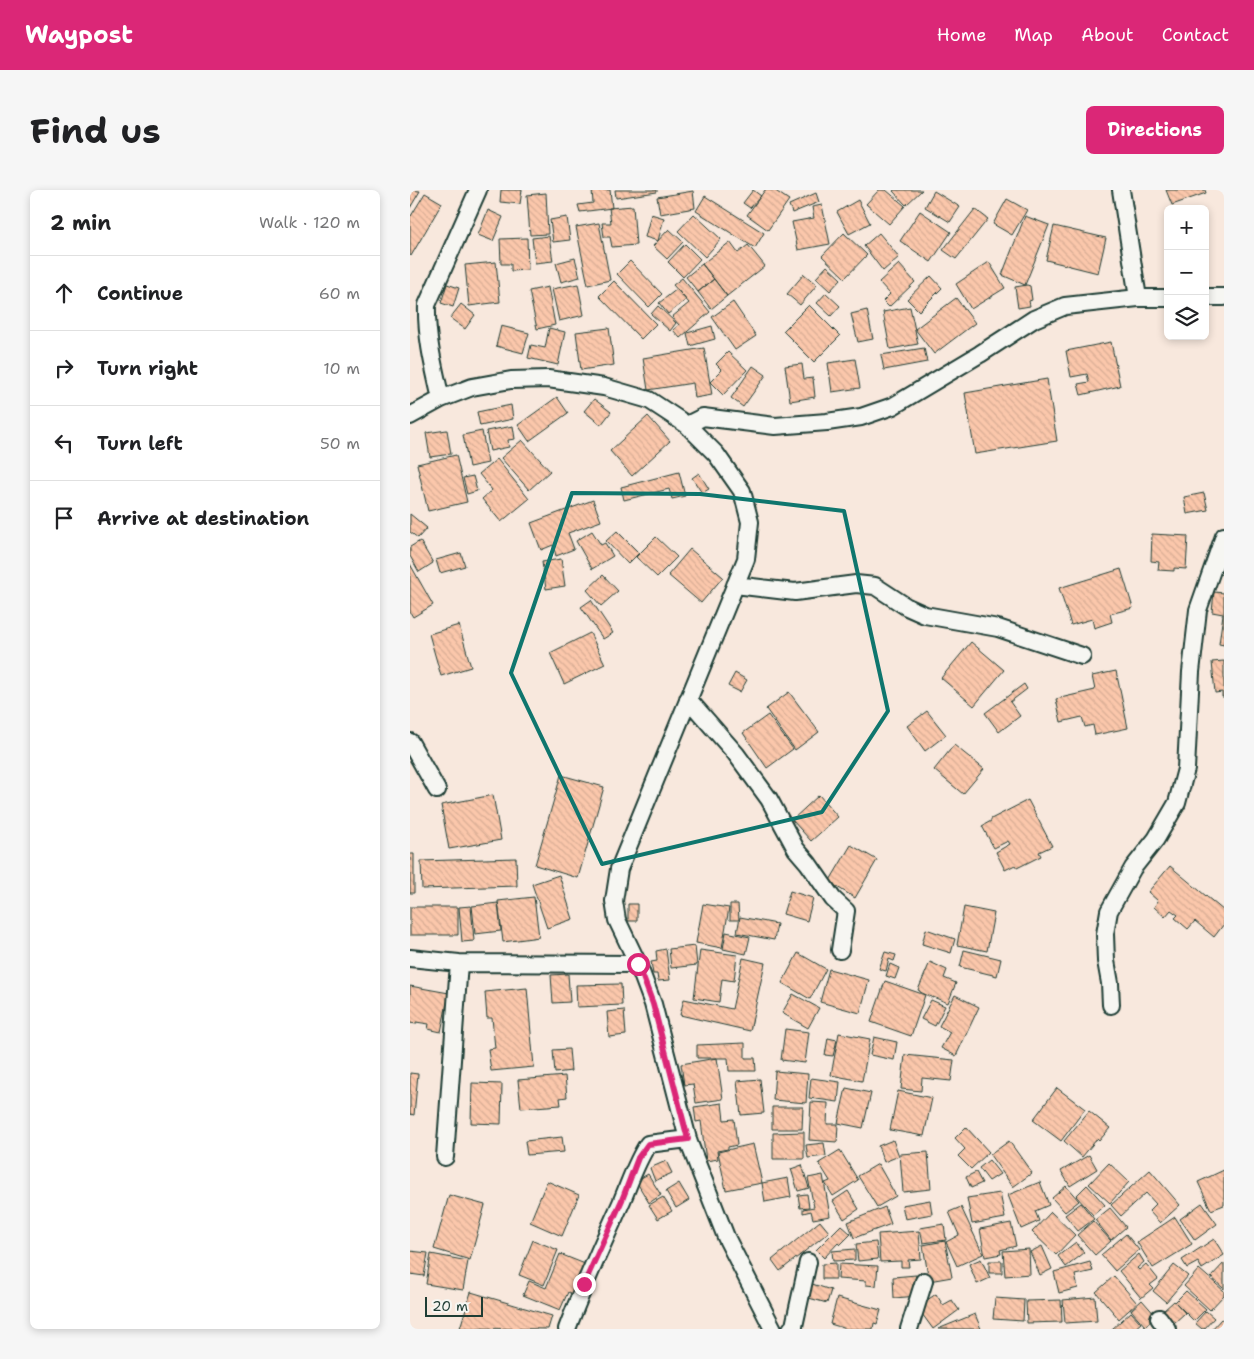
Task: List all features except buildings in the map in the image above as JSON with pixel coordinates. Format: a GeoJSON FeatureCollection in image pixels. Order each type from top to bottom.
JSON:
{"type":"FeatureCollection","features":[{"type":"Feature","properties":{"kind":"street"},"geometry":{"type":"LineString","coordinates":[[441,399],[428,342],[426,325],[427,305],[478,190]]}},
{"type":"Feature","properties":{"kind":"street"},"geometry":{"type":"LineString","coordinates":[[1121,190],[1138,298]]}},
{"type":"Feature","properties":{"kind":"street"},"geometry":{"type":"LineString","coordinates":[[1209,297],[1224,297]]}},
{"type":"Feature","properties":{"kind":"street"},"geometry":{"type":"LineString","coordinates":[[687,425],[703,417],[775,426],[861,417],[893,406],[1034,319],[1065,306],[1138,298],[1164,298]]}},
{"type":"Feature","properties":{"kind":"street"},"geometry":{"type":"LineString","coordinates":[[410,416],[441,399],[472,387],[510,380],[548,379],[604,388],[649,400],[687,425],[716,454],[742,491],[750,522],[746,558],[619,869],[614,901],[617,920],[638,964],[653,1004],[688,1139],[726,1238],[773,1329]]}},
{"type":"Feature","properties":{"kind":"street"},"geometry":{"type":"LineString","coordinates":[[1111,1005],[1105,934],[1109,911],[1133,868],[1156,839],[1177,803],[1186,770],[1191,672],[1198,610],[1224,536]]}},
{"type":"Feature","properties":{"kind":"street"},"geometry":{"type":"LineString","coordinates":[[735,585],[795,592],[856,584],[875,586],[908,607],[925,615],[998,628],[1082,656]]}},
{"type":"Feature","properties":{"kind":"street"},"geometry":{"type":"LineString","coordinates":[[688,699],[736,754],[770,799],[796,849],[833,899],[846,911],[840,950]]}},
{"type":"Feature","properties":{"kind":"street"},"geometry":{"type":"LineString","coordinates":[[410,742],[437,790]]}},
{"type":"Feature","properties":{"kind":"street"},"geometry":{"type":"LineString","coordinates":[[410,958],[459,963],[638,964]]}},
{"type":"Feature","properties":{"kind":"street"},"geometry":{"type":"LineString","coordinates":[[445,1157],[459,963]]}},
{"type":"Feature","properties":{"kind":"street"},"geometry":{"type":"LineString","coordinates":[[567,1329],[584,1284],[622,1200],[638,1158],[648,1144],[688,1139]]}},
{"type":"Feature","properties":{"kind":"street"},"geometry":{"type":"LineString","coordinates":[[791,1329],[794,1326],[808,1262]]}},
{"type":"Feature","properties":{"kind":"street"},"geometry":{"type":"LineString","coordinates":[[909,1329],[924,1282]]}},
{"type":"Feature","properties":{"kind":"highlighted area"},"geometry":{"type":"Polygon","coordinates":[[[572,493],[700,494],[844,511],[888,711],[822,812],[602,864],[511,673],[572,493]]]}},
{"type":"Feature","properties":{"kind":"route"},"geometry":{"type":"LineString","coordinates":[[584,1284],[622,1200],[638,1158],[648,1144],[688,1139],[653,1004],[638,964]]}}]}
